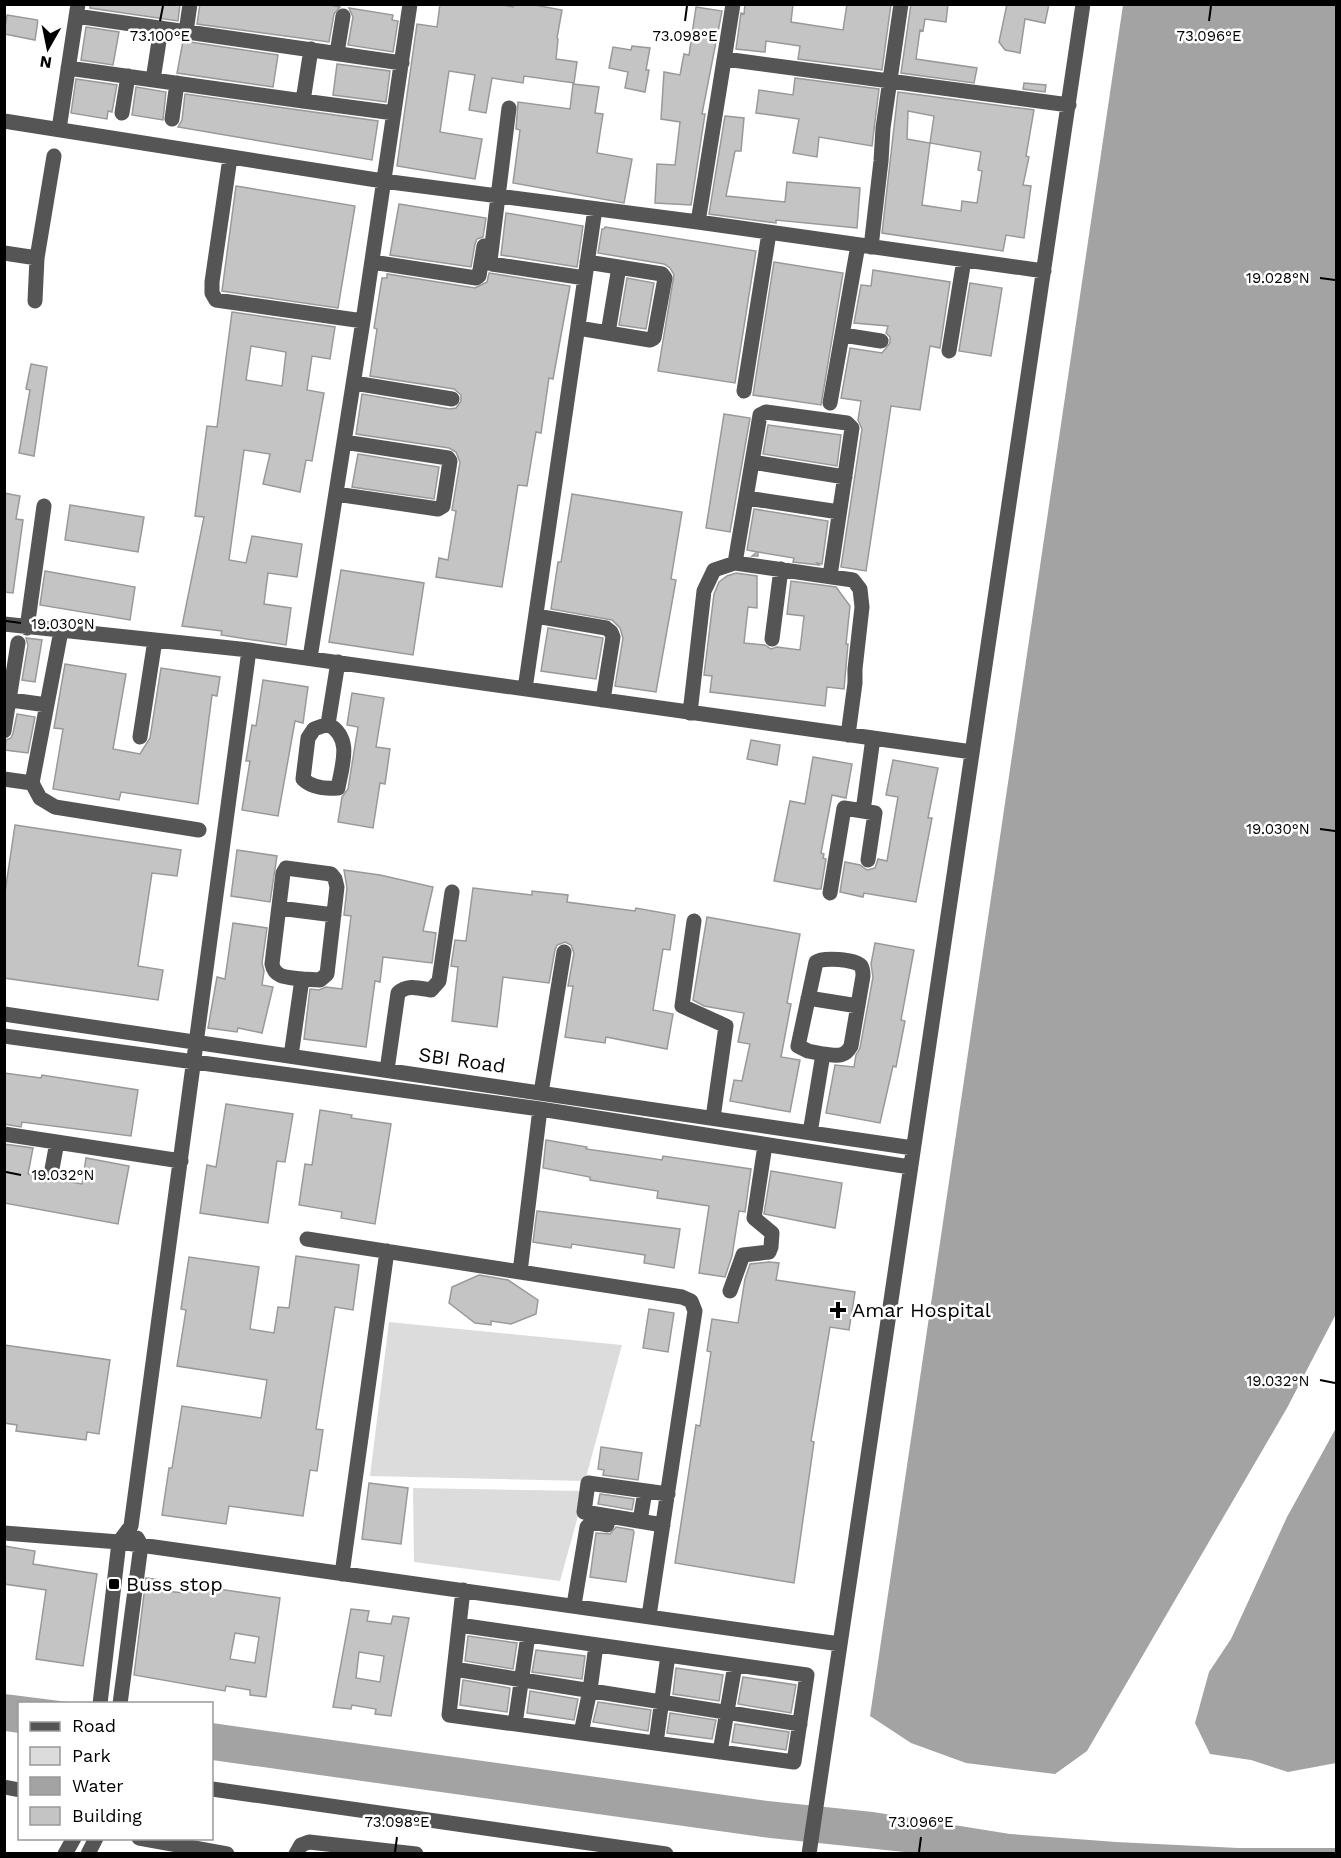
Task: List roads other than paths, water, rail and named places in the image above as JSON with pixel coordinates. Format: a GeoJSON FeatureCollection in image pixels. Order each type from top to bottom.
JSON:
{"type":"FeatureCollection","features":[{"type":"Feature","properties":{"kind":"street"},"geometry":{"type":"LineString","coordinates":[[186,32],[190,4]]}},
{"type":"Feature","properties":{"kind":"street"},"geometry":{"type":"LineString","coordinates":[[310,658],[410,4]]}},
{"type":"Feature","properties":{"kind":"street"},"geometry":{"type":"LineString","coordinates":[[698,222],[733,4]]}},
{"type":"Feature","properties":{"kind":"street"},"geometry":{"type":"LineString","coordinates":[[830,403],[843,335],[865,246],[881,161],[883,128],[901,4]]}},
{"type":"Feature","properties":{"kind":"street"},"geometry":{"type":"LineString","coordinates":[[809,1854],[1083,4]]}},
{"type":"Feature","properties":{"kind":"street"},"geometry":{"type":"LineString","coordinates":[[59,129],[77,10],[160,28],[402,63]]}},
{"type":"Feature","properties":{"kind":"street"},"geometry":{"type":"LineString","coordinates":[[338,53],[343,16]]}},
{"type":"Feature","properties":{"kind":"street"},"geometry":{"type":"LineString","coordinates":[[153,80],[160,28]]}},
{"type":"Feature","properties":{"kind":"street"},"geometry":{"type":"LineString","coordinates":[[303,101],[311,49]]}},
{"type":"Feature","properties":{"kind":"street"},"geometry":{"type":"LineString","coordinates":[[725,59],[1069,105]]}},
{"type":"Feature","properties":{"kind":"street"},"geometry":{"type":"LineString","coordinates":[[68,68],[394,113]]}},
{"type":"Feature","properties":{"kind":"street"},"geometry":{"type":"LineString","coordinates":[[122,113],[128,76]]}},
{"type":"Feature","properties":{"kind":"street"},"geometry":{"type":"LineString","coordinates":[[172,119],[177,83]]}},
{"type":"Feature","properties":{"kind":"street"},"geometry":{"type":"LineString","coordinates":[[372,262],[476,278],[479,276],[509,108]]}},
{"type":"Feature","properties":{"kind":"street"},"geometry":{"type":"LineString","coordinates":[[4,121],[383,181],[698,222],[1044,271]]}},
{"type":"Feature","properties":{"kind":"street"},"geometry":{"type":"LineString","coordinates":[[34,301],[37,258],[54,156]]}},
{"type":"Feature","properties":{"kind":"street"},"geometry":{"type":"LineString","coordinates":[[230,158],[212,282],[212,292],[216,300],[363,321]]}},
{"type":"Feature","properties":{"kind":"street"},"geometry":{"type":"LineString","coordinates":[[495,196],[490,261],[492,264],[586,270],[619,267],[662,274],[665,279],[654,338],[650,340],[578,328]]}},
{"type":"Feature","properties":{"kind":"street"},"geometry":{"type":"LineString","coordinates":[[525,689],[595,209]]}},
{"type":"Feature","properties":{"kind":"street"},"geometry":{"type":"LineString","coordinates":[[744,391],[769,233]]}},
{"type":"Feature","properties":{"kind":"street"},"geometry":{"type":"LineString","coordinates":[[4,253],[37,258]]}},
{"type":"Feature","properties":{"kind":"street"},"geometry":{"type":"LineString","coordinates":[[949,351],[964,260]]}},
{"type":"Feature","properties":{"kind":"street"},"geometry":{"type":"LineString","coordinates":[[608,333],[619,267]]}},
{"type":"Feature","properties":{"kind":"street"},"geometry":{"type":"LineString","coordinates":[[843,335],[881,341]]}},
{"type":"Feature","properties":{"kind":"street"},"geometry":{"type":"LineString","coordinates":[[354,382],[452,399]]}},
{"type":"Feature","properties":{"kind":"street"},"geometry":{"type":"LineString","coordinates":[[735,563],[760,415],[766,412],[847,423],[852,428],[830,576]]}},
{"type":"Feature","properties":{"kind":"street"},"geometry":{"type":"LineString","coordinates":[[336,494],[438,509],[443,506],[447,484],[450,461],[448,458],[344,442]]}},
{"type":"Feature","properties":{"kind":"street"},"geometry":{"type":"LineString","coordinates":[[752,462],[844,477]]}},
{"type":"Feature","properties":{"kind":"street"},"geometry":{"type":"LineString","coordinates":[[747,498],[839,512]]}},
{"type":"Feature","properties":{"kind":"street"},"geometry":{"type":"LineString","coordinates":[[27,628],[45,506]]}},
{"type":"Feature","properties":{"kind":"street"},"geometry":{"type":"LineString","coordinates":[[690,713],[704,591],[714,570],[735,563],[781,569],[853,580],[860,589],[855,683],[848,735]]}},
{"type":"Feature","properties":{"kind":"street"},"geometry":{"type":"LineString","coordinates":[[772,639],[781,569]]}},
{"type":"Feature","properties":{"kind":"street"},"geometry":{"type":"LineString","coordinates":[[536,616],[606,628],[611,632],[613,637],[603,699]]}},
{"type":"Feature","properties":{"kind":"street"},"geometry":{"type":"LineString","coordinates":[[4,624],[310,658],[972,752]]}},
{"type":"Feature","properties":{"kind":"street"},"geometry":{"type":"LineString","coordinates":[[61,631],[32,783],[40,798],[55,807],[199,830]]}},
{"type":"Feature","properties":{"kind":"street"},"geometry":{"type":"LineString","coordinates":[[140,736],[155,640]]}},
{"type":"Feature","properties":{"kind":"street"},"geometry":{"type":"LineString","coordinates":[[4,731],[7,699],[18,643]]}},
{"type":"Feature","properties":{"kind":"street"},"geometry":{"type":"LineString","coordinates":[[100,1702],[119,1542],[131,1526],[249,650]]}},
{"type":"Feature","properties":{"kind":"street"},"geometry":{"type":"LineString","coordinates":[[328,724],[338,662]]}},
{"type":"Feature","properties":{"kind":"street"},"geometry":{"type":"LineString","coordinates":[[7,699],[47,705]]}},
{"type":"Feature","properties":{"kind":"street"},"geometry":{"type":"LineString","coordinates":[[863,811],[873,738]]}},
{"type":"Feature","properties":{"kind":"street"},"geometry":{"type":"LineString","coordinates":[[4,779],[32,783]]}},
{"type":"Feature","properties":{"kind":"street"},"geometry":{"type":"LineString","coordinates":[[830,893],[844,808],[875,813],[868,860]]}},
{"type":"Feature","properties":{"kind":"street"},"geometry":{"type":"LineString","coordinates":[[286,868],[331,874],[335,879],[337,887],[327,974],[320,980],[279,976],[274,971],[272,964],[279,908],[282,873],[286,868]]}},
{"type":"Feature","properties":{"kind":"street"},"geometry":{"type":"LineString","coordinates":[[387,1070],[398,993],[410,987],[431,990],[439,981],[452,892]]}},
{"type":"Feature","properties":{"kind":"street"},"geometry":{"type":"LineString","coordinates":[[279,908],[334,915]]}},
{"type":"Feature","properties":{"kind":"street"},"geometry":{"type":"LineString","coordinates":[[694,921],[682,1006],[726,1026],[713,1118]]}},
{"type":"Feature","properties":{"kind":"street"},"geometry":{"type":"LineString","coordinates":[[541,1093],[564,952]]}},
{"type":"Feature","properties":{"kind":"street"},"geometry":{"type":"LineString","coordinates":[[827,958],[858,963],[862,968],[863,976],[848,1052],[841,1056],[823,1054],[808,1052],[798,1046],[808,998],[816,962],[819,959],[827,958]]}},
{"type":"Feature","properties":{"kind":"street"},"geometry":{"type":"LineString","coordinates":[[291,1056],[302,979]]}},
{"type":"Feature","properties":{"kind":"street"},"geometry":{"type":"LineString","coordinates":[[808,998],[858,1006]]}},
{"type":"Feature","properties":{"kind":"street","name":"SBI Road"},"geometry":{"type":"LineString","coordinates":[[4,1014],[913,1148]]}},
{"type":"Feature","properties":{"kind":"street","name":"SBI Road"},"geometry":{"type":"LineString","coordinates":[[4,1036],[540,1109],[910,1167]]}},
{"type":"Feature","properties":{"kind":"street"},"geometry":{"type":"LineString","coordinates":[[810,1132],[823,1054]]}},
{"type":"Feature","properties":{"kind":"street"},"geometry":{"type":"LineString","coordinates":[[520,1272],[540,1109]]}},
{"type":"Feature","properties":{"kind":"street"},"geometry":{"type":"LineString","coordinates":[[4,1134],[181,1161]]}},
{"type":"Feature","properties":{"kind":"street"},"geometry":{"type":"LineString","coordinates":[[52,1169],[57,1142]]}},
{"type":"Feature","properties":{"kind":"street"},"geometry":{"type":"LineString","coordinates":[[730,1291],[744,1255],[769,1252],[771,1248],[772,1233],[754,1218],[765,1145]]}},
{"type":"Feature","properties":{"kind":"street"},"geometry":{"type":"LineString","coordinates":[[307,1239],[682,1297],[691,1301],[695,1311],[649,1616]]}},
{"type":"Feature","properties":{"kind":"street"},"geometry":{"type":"LineString","coordinates":[[342,1574],[387,1251]]}},
{"type":"Feature","properties":{"kind":"street"},"geometry":{"type":"LineString","coordinates":[[662,1529],[640,1521],[584,1512],[588,1483],[668,1494]]}},
{"type":"Feature","properties":{"kind":"street"},"geometry":{"type":"LineString","coordinates":[[640,1521],[645,1491]]}},
{"type":"Feature","properties":{"kind":"street"},"geometry":{"type":"LineString","coordinates":[[574,1605],[587,1527],[592,1522],[662,1529]]}},
{"type":"Feature","properties":{"kind":"street"},"geometry":{"type":"LineString","coordinates":[[121,1696],[141,1545],[131,1526]]}},
{"type":"Feature","properties":{"kind":"street"},"geometry":{"type":"LineString","coordinates":[[4,1533],[119,1542],[840,1644]]}},
{"type":"Feature","properties":{"kind":"street"},"geometry":{"type":"LineString","coordinates":[[459,1625],[807,1675],[794,1762],[449,1715],[454,1669],[459,1625],[463,1590]]}},
{"type":"Feature","properties":{"kind":"street"},"geometry":{"type":"LineString","coordinates":[[515,1724],[528,1635]]}},
{"type":"Feature","properties":{"kind":"street"},"geometry":{"type":"LineString","coordinates":[[581,1733],[596,1645]]}},
{"type":"Feature","properties":{"kind":"street"},"geometry":{"type":"LineString","coordinates":[[656,1743],[668,1655]]}},
{"type":"Feature","properties":{"kind":"street"},"geometry":{"type":"LineString","coordinates":[[720,1752],[735,1665]]}},
{"type":"Feature","properties":{"kind":"street"},"geometry":{"type":"LineString","coordinates":[[454,1669],[800,1724]]}},
{"type":"Feature","properties":{"kind":"street"},"geometry":{"type":"LineString","coordinates":[[213,1789],[666,1854]]}},
{"type":"Feature","properties":{"kind":"street"},"geometry":{"type":"LineString","coordinates":[[65,1854],[74,1840]]}},
{"type":"Feature","properties":{"kind":"street"},"geometry":{"type":"LineString","coordinates":[[88,1854],[95,1840]]}},
{"type":"Feature","properties":{"kind":"street"},"geometry":{"type":"LineString","coordinates":[[145,1840],[227,1854]]}},
{"type":"Feature","properties":{"kind":"street"},"geometry":{"type":"LineString","coordinates":[[296,1854],[301,1845],[309,1842],[416,1854]]}},
{"type":"Feature","properties":{"kind":"water"},"geometry":{"type":"Polygon","coordinates":[[[1123,5],[1336,5],[1336,1314],[1287,1408],[1087,1751],[1055,1774],[966,1763],[911,1743],[870,1716],[1123,5]]]}},
{"type":"Feature","properties":{"kind":"water"},"geometry":{"type":"Polygon","coordinates":[[[1336,1428],[1336,1763],[1288,1772],[1251,1760],[1210,1754],[1195,1723],[1209,1672],[1231,1639],[1287,1517],[1336,1428]]]}},
{"type":"Feature","properties":{"kind":"water"},"geometry":{"type":"Polygon","coordinates":[[[4,1694],[68,1702],[18,1702],[18,1733],[5,1731],[4,1694]]]}},
{"type":"Feature","properties":{"kind":"water"},"geometry":{"type":"Polygon","coordinates":[[[213,1723],[768,1801],[873,1812],[1010,1834],[1238,1848],[1336,1848],[1336,1853],[914,1853],[770,1838],[213,1760],[213,1723]]]}},
{"type":"Feature","properties":{"kind":"place","name":"Amar Hospital"},"geometry":{"type":"Point","coordinates":[838,1310]}},
{"type":"Feature","properties":{"kind":"place","name":"Buss stop"},"geometry":{"type":"Point","coordinates":[114,1584]}}]}
